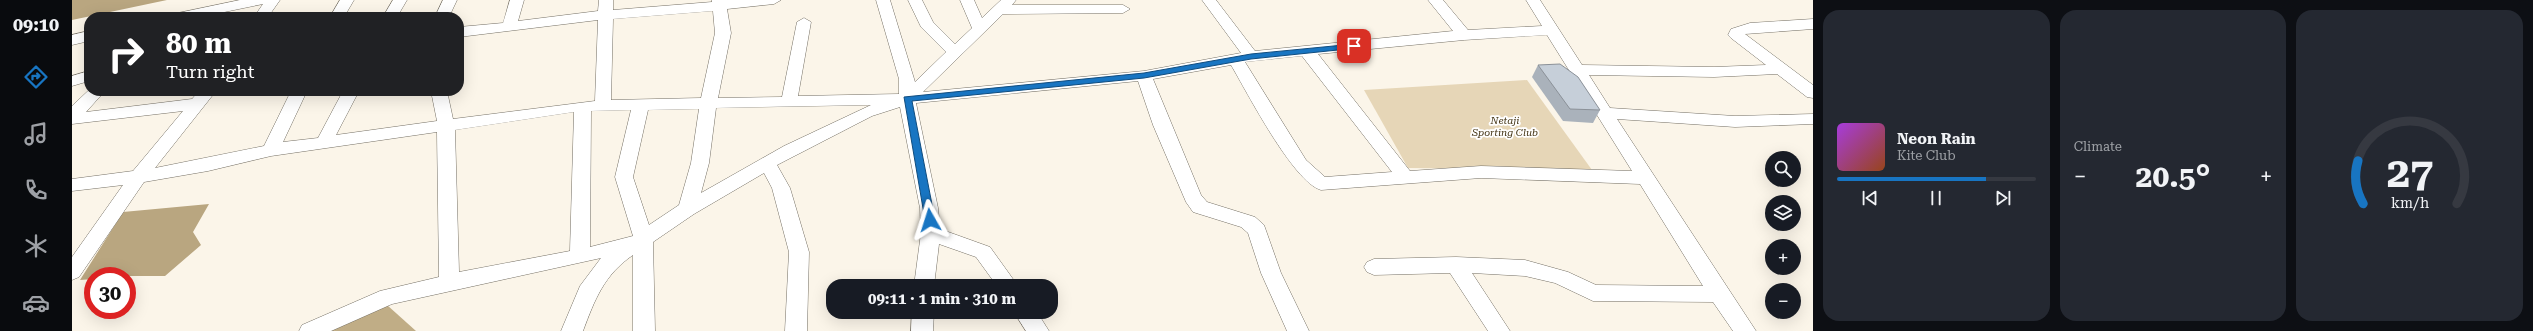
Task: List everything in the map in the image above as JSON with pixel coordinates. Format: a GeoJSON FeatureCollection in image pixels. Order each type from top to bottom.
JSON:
{"type":"FeatureCollection","features":[{"type":"Feature","properties":{"kind":"street"},"geometry":{"type":"LineString","coordinates":[[203,12],[262,0]]}},
{"type":"Feature","properties":{"kind":"street"},"geometry":{"type":"LineString","coordinates":[[265,12],[273,0]]}},
{"type":"Feature","properties":{"kind":"street"},"geometry":{"type":"LineString","coordinates":[[340,12],[347,0]]}},
{"type":"Feature","properties":{"kind":"street"},"geometry":{"type":"LineString","coordinates":[[393,12],[400,0]]}},
{"type":"Feature","properties":{"kind":"street"},"geometry":{"type":"LineString","coordinates":[[444,12],[450,0]]}},
{"type":"Feature","properties":{"kind":"street"},"geometry":{"type":"LineString","coordinates":[[509,28],[518,0]]}},
{"type":"Feature","properties":{"kind":"street"},"geometry":{"type":"LineString","coordinates":[[464,32],[509,28],[606,8],[720,4],[774,0]]}},
{"type":"Feature","properties":{"kind":"street"},"geometry":{"type":"LineString","coordinates":[[883,0],[907,79],[907,99],[929,208],[931,233],[925,279]]}},
{"type":"Feature","properties":{"kind":"street"},"geometry":{"type":"LineString","coordinates":[[916,0],[922,19],[933,34],[956,52]]}},
{"type":"Feature","properties":{"kind":"street"},"geometry":{"type":"LineString","coordinates":[[967,0],[980,30]]}},
{"type":"Feature","properties":{"kind":"street"},"geometry":{"type":"LineString","coordinates":[[1209,0],[1243,58],[1300,164],[1321,184],[1481,172],[1646,178]]}},
{"type":"Feature","properties":{"kind":"street"},"geometry":{"type":"LineString","coordinates":[[1435,0],[1464,35]]}},
{"type":"Feature","properties":{"kind":"street"},"geometry":{"type":"LineString","coordinates":[[1533,0],[1719,294],[1745,331]]}},
{"type":"Feature","properties":{"kind":"street"},"geometry":{"type":"LineString","coordinates":[[687,209],[700,163],[708,104],[723,33],[720,4]]}},
{"type":"Feature","properties":{"kind":"street"},"geometry":{"type":"LineString","coordinates":[[572,331],[587,292],[610,261],[687,209],[767,163],[866,112],[907,99],[980,30],[1004,5],[1123,9]]}},
{"type":"Feature","properties":{"kind":"street"},"geometry":{"type":"LineString","coordinates":[[603,105],[606,8]]}},
{"type":"Feature","properties":{"kind":"street"},"geometry":{"type":"LineString","coordinates":[[789,102],[804,22]]}},
{"type":"Feature","properties":{"kind":"street"},"geometry":{"type":"LineString","coordinates":[[1813,24],[1750,28],[1736,32],[1736,35],[1741,41],[1813,93]]}},
{"type":"Feature","properties":{"kind":"street"},"geometry":{"type":"LineString","coordinates":[[72,185],[138,177],[208,165],[271,150],[583,106],[907,99],[1144,76],[1243,58],[1306,51],[1464,35],[1552,30]]}},
{"type":"Feature","properties":{"kind":"street"},"geometry":{"type":"LineString","coordinates":[[72,40],[84,37]]}},
{"type":"Feature","properties":{"kind":"street"},"geometry":{"type":"LineString","coordinates":[[1306,51],[1405,177]]}},
{"type":"Feature","properties":{"kind":"street"},"geometry":{"type":"LineString","coordinates":[[1578,70],[1714,72],[1779,69]]}},
{"type":"Feature","properties":{"kind":"street"},"geometry":{"type":"LineString","coordinates":[[1144,76],[1162,125],[1193,197],[1200,207],[1248,222],[1257,230],[1271,273],[1298,331]]}},
{"type":"Feature","properties":{"kind":"street"},"geometry":{"type":"LineString","coordinates":[[72,81],[84,77]]}},
{"type":"Feature","properties":{"kind":"street"},"geometry":{"type":"LineString","coordinates":[[72,118],[92,96]]}},
{"type":"Feature","properties":{"kind":"street"},"geometry":{"type":"LineString","coordinates":[[271,150],[297,96]]}},
{"type":"Feature","properties":{"kind":"street"},"geometry":{"type":"LineString","coordinates":[[324,142],[348,96]]}},
{"type":"Feature","properties":{"kind":"street"},"geometry":{"type":"LineString","coordinates":[[440,96],[446,125],[449,282]]}},
{"type":"Feature","properties":{"kind":"street"},"geometry":{"type":"LineString","coordinates":[[72,118],[203,97]]}},
{"type":"Feature","properties":{"kind":"street"},"geometry":{"type":"LineString","coordinates":[[72,272],[138,177],[203,97]]}},
{"type":"Feature","properties":{"kind":"street"},"geometry":{"type":"LineString","coordinates":[[640,105],[624,177],[643,238],[644,331]]}},
{"type":"Feature","properties":{"kind":"street"},"geometry":{"type":"LineString","coordinates":[[580,257],[580,160],[583,106]]}},
{"type":"Feature","properties":{"kind":"street"},"geometry":{"type":"LineString","coordinates":[[1605,113],[1727,122],[1775,123],[1813,119]]}},
{"type":"Feature","properties":{"kind":"street"},"geometry":{"type":"LineString","coordinates":[[767,163],[781,188],[799,252],[796,331]]}},
{"type":"Feature","properties":{"kind":"street"},"geometry":{"type":"LineString","coordinates":[[931,233],[983,252],[1003,279]]}},
{"type":"Feature","properties":{"kind":"street"},"geometry":{"type":"LineString","coordinates":[[310,331],[387,297],[449,282],[580,257],[643,238]]}},
{"type":"Feature","properties":{"kind":"street"},"geometry":{"type":"LineString","coordinates":[[1374,267],[1456,265],[1525,268],[1543,271],[1561,277],[1593,293],[1719,294]]}},
{"type":"Feature","properties":{"kind":"street"},"geometry":{"type":"LineString","coordinates":[[1456,265],[1499,331]]}},
{"type":"Feature","properties":{"kind":"street"},"geometry":{"type":"LineString","coordinates":[[922,331],[923,319]]}},
{"type":"Feature","properties":{"kind":"street"},"geometry":{"type":"LineString","coordinates":[[1030,319],[1038,331]]}},
{"type":"Feature","properties":{"kind":"green space","name":"Netaji Sporting Club"},"geometry":{"type":"Polygon","coordinates":[[[1527,80],[1592,170],[1408,168],[1364,90],[1527,80]]]}},
{"type":"Feature","properties":{"kind":"shaded area"},"geometry":{"type":"Polygon","coordinates":[[[72,0],[167,0],[110,12],[84,12],[84,17],[72,20],[72,0]]]}},
{"type":"Feature","properties":{"kind":"shaded area"},"geometry":{"type":"Polygon","coordinates":[[[209,204],[193,232],[201,245],[165,276],[136,276],[136,267],[88,267],[123,212],[209,204]]]}},
{"type":"Feature","properties":{"kind":"shaded area"},"geometry":{"type":"Polygon","coordinates":[[[84,274],[84,280],[80,280],[84,274]]]}},
{"type":"Feature","properties":{"kind":"shaded area"},"geometry":{"type":"Polygon","coordinates":[[[387,305],[416,331],[315,331],[387,305]]]}},
{"type":"Feature","properties":{"kind":"building"},"geometry":{"type":"Polygon","coordinates":[[[1560,64],[1578,77],[1600,110],[1570,109],[1538,65],[1560,64]]]}},
{"type":"Feature","properties":{"kind":"route"},"geometry":{"type":"LineString","coordinates":[[930,220],[929,208],[907,99],[1144,76],[1251,56],[1354,46]]}}]}
